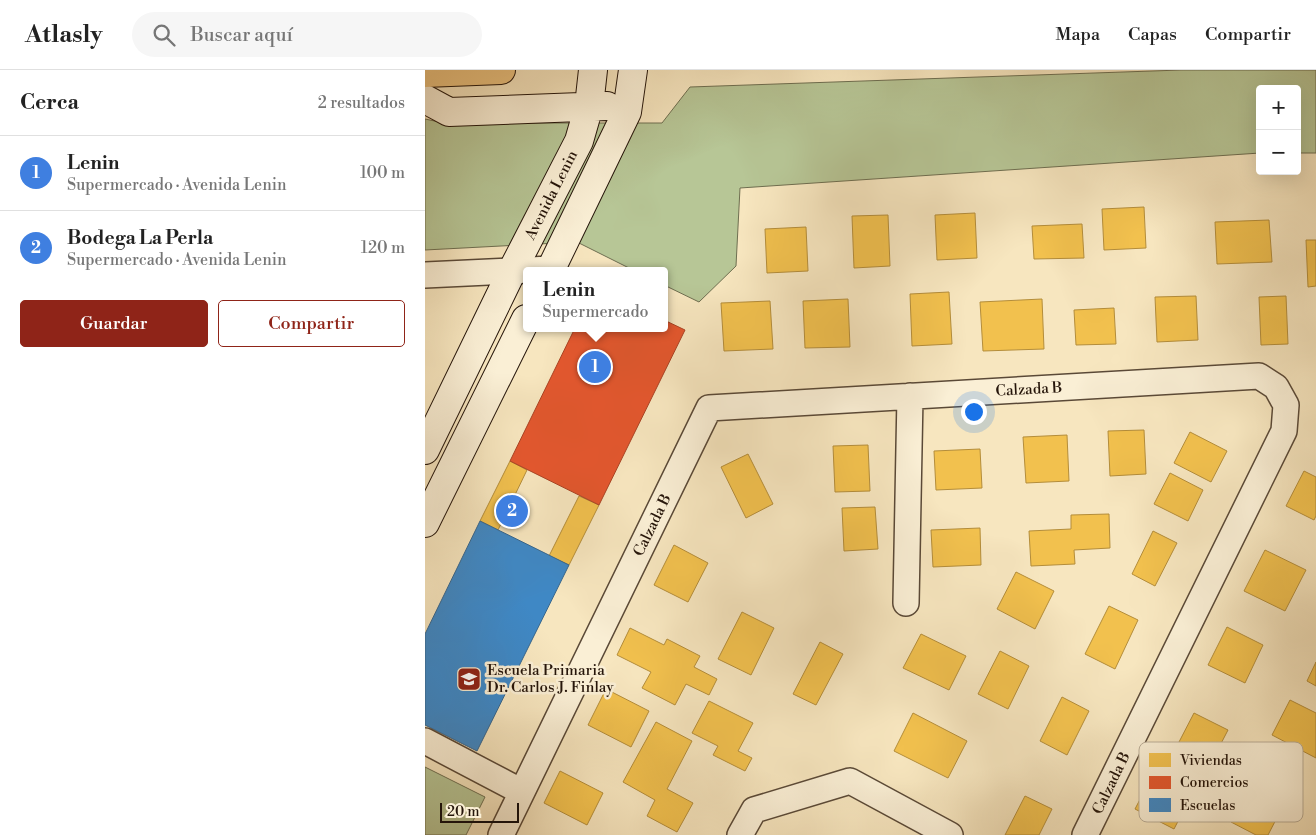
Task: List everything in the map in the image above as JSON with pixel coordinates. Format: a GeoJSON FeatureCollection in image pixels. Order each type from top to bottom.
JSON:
{"type":"FeatureCollection","features":[{"type":"Feature","properties":{"kind":"highway"},"geometry":{"type":"LineString","coordinates":[[425,73],[501,70]]}},
{"type":"Feature","properties":{"kind":"street","name":"Avenida Lenin"},"geometry":{"type":"LineString","coordinates":[[425,450],[512,271],[579,140],[589,107],[593,70]]}},
{"type":"Feature","properties":{"kind":"street","name":"Avenida Lenin"},"geometry":{"type":"LineString","coordinates":[[552,267],[627,112],[633,70]]}},
{"type":"Feature","properties":{"kind":"street"},"geometry":{"type":"LineString","coordinates":[[425,99],[449,112],[628,104]]}},
{"type":"Feature","properties":{"kind":"street"},"geometry":{"type":"LineString","coordinates":[[425,275],[523,271]]}},
{"type":"Feature","properties":{"kind":"street"},"geometry":{"type":"LineString","coordinates":[[425,523],[523,325]]}},
{"type":"Feature","properties":{"kind":"street","name":"Calzada B"},"geometry":{"type":"LineString","coordinates":[[507,833],[522,792],[709,408],[1259,376],[1276,387],[1286,405],[1283,431],[1085,835]]}},
{"type":"Feature","properties":{"kind":"street"},"geometry":{"type":"LineString","coordinates":[[906,602],[910,396]]}},
{"type":"Feature","properties":{"kind":"street"},"geometry":{"type":"LineString","coordinates":[[425,741],[522,792]]}},
{"type":"Feature","properties":{"kind":"street"},"geometry":{"type":"LineString","coordinates":[[740,835],[754,810],[850,781],[950,835]]}},
{"type":"Feature","properties":{"kind":"green space"},"geometry":{"type":"Polygon","coordinates":[[[1181,70],[1316,70],[1316,153],[1301,153],[1301,85],[1256,85],[1256,153],[740,188],[736,266],[699,302],[668,287],[668,267],[627,267],[577,242],[425,250],[425,119],[444,123],[662,123],[690,87],[1181,70]]]}},
{"type":"Feature","properties":{"kind":"green space"},"geometry":{"type":"Polygon","coordinates":[[[425,767],[485,797],[466,835],[425,835],[425,767]]]}},
{"type":"Feature","properties":{"kind":"building: Viviendas"},"geometry":{"type":"Polygon","coordinates":[[[1144,207],[1146,248],[1104,250],[1102,209],[1144,207]]]}},
{"type":"Feature","properties":{"kind":"building: Viviendas"},"geometry":{"type":"Polygon","coordinates":[[[975,213],[977,258],[937,260],[935,215],[975,213]]]}},
{"type":"Feature","properties":{"kind":"building: Viviendas"},"geometry":{"type":"Polygon","coordinates":[[[888,215],[890,266],[854,268],[852,216],[888,215]]]}},
{"type":"Feature","properties":{"kind":"building: Viviendas"},"geometry":{"type":"Polygon","coordinates":[[[1269,220],[1272,262],[1217,264],[1215,222],[1269,220]]]}},
{"type":"Feature","properties":{"kind":"building: Viviendas"},"geometry":{"type":"Polygon","coordinates":[[[1082,224],[1084,258],[1034,259],[1032,226],[1082,224]]]}},
{"type":"Feature","properties":{"kind":"building: Viviendas"},"geometry":{"type":"Polygon","coordinates":[[[806,227],[808,271],[767,273],[765,229],[806,227]]]}},
{"type":"Feature","properties":{"kind":"building: Viviendas"},"geometry":{"type":"Polygon","coordinates":[[[1306,240],[1316,240],[1316,286],[1308,287],[1306,240]]]}},
{"type":"Feature","properties":{"kind":"building: Viviendas"},"geometry":{"type":"Polygon","coordinates":[[[949,292],[952,344],[912,346],[910,294],[949,292]]]}},
{"type":"Feature","properties":{"kind":"building: Viviendas"},"geometry":{"type":"Polygon","coordinates":[[[1196,296],[1198,340],[1157,342],[1155,297],[1196,296]]]}},
{"type":"Feature","properties":{"kind":"building: Viviendas"},"geometry":{"type":"Polygon","coordinates":[[[1286,296],[1288,344],[1261,345],[1259,297],[1286,296]]]}},
{"type":"Feature","properties":{"kind":"building: Viviendas"},"geometry":{"type":"Polygon","coordinates":[[[848,299],[850,347],[805,348],[803,301],[848,299]]]}},
{"type":"Feature","properties":{"kind":"building: Viviendas"},"geometry":{"type":"Polygon","coordinates":[[[1042,299],[1044,349],[983,351],[980,302],[1042,299]]]}},
{"type":"Feature","properties":{"kind":"building: Viviendas"},"geometry":{"type":"Polygon","coordinates":[[[770,301],[773,349],[724,351],[721,303],[770,301]]]}},
{"type":"Feature","properties":{"kind":"building: Viviendas"},"geometry":{"type":"Polygon","coordinates":[[[1114,308],[1116,344],[1076,345],[1074,310],[1114,308]]]}},
{"type":"Feature","properties":{"kind":"building: Viviendas"},"geometry":{"type":"Polygon","coordinates":[[[1144,430],[1146,474],[1110,476],[1108,431],[1144,430]]]}},
{"type":"Feature","properties":{"kind":"building: Viviendas"},"geometry":{"type":"Polygon","coordinates":[[[1190,432],[1227,451],[1211,482],[1174,463],[1190,432]]]}},
{"type":"Feature","properties":{"kind":"building: Viviendas"},"geometry":{"type":"Polygon","coordinates":[[[1067,435],[1069,481],[1026,483],[1023,437],[1067,435]]]}},
{"type":"Feature","properties":{"kind":"building: Viviendas"},"geometry":{"type":"Polygon","coordinates":[[[868,445],[870,491],[835,492],[833,446],[868,445]]]}},
{"type":"Feature","properties":{"kind":"building: Viviendas"},"geometry":{"type":"Polygon","coordinates":[[[980,449],[982,488],[936,490],[934,451],[980,449]]]}},
{"type":"Feature","properties":{"kind":"building: Viviendas"},"geometry":{"type":"Polygon","coordinates":[[[748,454],[773,504],[746,518],[721,467],[748,454]]]}},
{"type":"Feature","properties":{"kind":"building: Viviendas"},"geometry":{"type":"Polygon","coordinates":[[[510,461],[527,470],[498,530],[480,521],[510,461]]]}},
{"type":"Feature","properties":{"kind":"building: Viviendas"},"geometry":{"type":"Polygon","coordinates":[[[1304,471],[1316,477],[1316,516],[1314,520],[1286,506],[1304,471]]]}},
{"type":"Feature","properties":{"kind":"building: Viviendas"},"geometry":{"type":"Polygon","coordinates":[[[1170,473],[1203,490],[1188,521],[1154,504],[1170,473]]]}},
{"type":"Feature","properties":{"kind":"building: Viviendas"},"geometry":{"type":"Polygon","coordinates":[[[579,496],[599,505],[569,565],[549,556],[579,496]]]}},
{"type":"Feature","properties":{"kind":"building: Viviendas"},"geometry":{"type":"Polygon","coordinates":[[[875,507],[878,549],[844,551],[842,508],[875,507]]]}},
{"type":"Feature","properties":{"kind":"building: Viviendas"},"geometry":{"type":"Polygon","coordinates":[[[1109,514],[1110,548],[1074,550],[1075,564],[1031,566],[1029,531],[1071,529],[1071,515],[1109,514]]]}},
{"type":"Feature","properties":{"kind":"building: Viviendas"},"geometry":{"type":"Polygon","coordinates":[[[980,528],[981,565],[933,567],[931,530],[980,528]]]}},
{"type":"Feature","properties":{"kind":"building: Viviendas"},"geometry":{"type":"Polygon","coordinates":[[[1153,531],[1177,543],[1155,586],[1132,574],[1153,531]]]}},
{"type":"Feature","properties":{"kind":"building: Viviendas"},"geometry":{"type":"Polygon","coordinates":[[[674,545],[708,563],[688,602],[654,585],[674,545]]]}},
{"type":"Feature","properties":{"kind":"building: Viviendas"},"geometry":{"type":"Polygon","coordinates":[[[1265,550],[1306,570],[1285,611],[1244,591],[1265,550]]]}},
{"type":"Feature","properties":{"kind":"building: Viviendas"},"geometry":{"type":"Polygon","coordinates":[[[1016,572],[1054,591],[1035,629],[997,609],[1016,572]]]}},
{"type":"Feature","properties":{"kind":"building: Viviendas"},"geometry":{"type":"Polygon","coordinates":[[[1109,606],[1138,620],[1115,669],[1085,654],[1109,606]]]}},
{"type":"Feature","properties":{"kind":"building: Viviendas"},"geometry":{"type":"Polygon","coordinates":[[[742,612],[774,628],[751,675],[718,659],[742,612]]]}},
{"type":"Feature","properties":{"kind":"building: Viviendas"},"geometry":{"type":"Polygon","coordinates":[[[1227,627],[1263,645],[1245,683],[1208,665],[1227,627]]]}},
{"type":"Feature","properties":{"kind":"building: Viviendas"},"geometry":{"type":"Polygon","coordinates":[[[630,628],[664,645],[667,639],[700,656],[694,667],[717,679],[709,695],[686,684],[675,705],[642,688],[651,672],[617,655],[630,628]]]}},
{"type":"Feature","properties":{"kind":"building: Viviendas"},"geometry":{"type":"Polygon","coordinates":[[[921,634],[966,656],[949,690],[903,668],[921,634]]]}},
{"type":"Feature","properties":{"kind":"building: Viviendas"},"geometry":{"type":"Polygon","coordinates":[[[820,642],[843,654],[816,705],[793,694],[820,642]]]}},
{"type":"Feature","properties":{"kind":"building: Viviendas"},"geometry":{"type":"Polygon","coordinates":[[[1000,651],[1029,666],[1008,709],[978,694],[1000,651]]]}},
{"type":"Feature","properties":{"kind":"building: Viviendas"},"geometry":{"type":"Polygon","coordinates":[[[1316,662],[1316,686],[1307,681],[1316,662]]]}},
{"type":"Feature","properties":{"kind":"building: Viviendas"},"geometry":{"type":"Polygon","coordinates":[[[606,689],[649,711],[631,747],[588,725],[606,689]]]}},
{"type":"Feature","properties":{"kind":"building: Viviendas"},"geometry":{"type":"Polygon","coordinates":[[[1062,697],[1089,711],[1067,755],[1040,741],[1062,697]]]}},
{"type":"Feature","properties":{"kind":"building: Viviendas"},"geometry":{"type":"Polygon","coordinates":[[[1290,700],[1316,713],[1316,758],[1303,751],[1303,742],[1285,742],[1272,735],[1290,700]]]}},
{"type":"Feature","properties":{"kind":"building: Viviendas"},"geometry":{"type":"Polygon","coordinates":[[[709,701],[753,723],[738,751],[752,758],[745,771],[713,755],[718,746],[692,733],[709,701]]]}},
{"type":"Feature","properties":{"kind":"building: Viviendas"},"geometry":{"type":"Polygon","coordinates":[[[913,713],[967,741],[948,778],[894,751],[913,713]]]}},
{"type":"Feature","properties":{"kind":"building: Viviendas"},"geometry":{"type":"Polygon","coordinates":[[[1194,713],[1228,730],[1222,742],[1179,742],[1194,713]]]}},
{"type":"Feature","properties":{"kind":"building: Viviendas"},"geometry":{"type":"Polygon","coordinates":[[[656,722],[692,741],[667,789],[693,803],[677,832],[647,816],[655,800],[623,782],[656,722]]]}},
{"type":"Feature","properties":{"kind":"building: Viviendas"},"geometry":{"type":"Polygon","coordinates":[[[560,771],[603,793],[587,825],[544,803],[560,771]]]}},
{"type":"Feature","properties":{"kind":"building: Viviendas"},"geometry":{"type":"Polygon","coordinates":[[[1025,796],[1052,809],[1039,835],[1005,835],[1025,796]]]}},
{"type":"Feature","properties":{"kind":"building: Viviendas"},"geometry":{"type":"Polygon","coordinates":[[[1139,801],[1139,811],[1135,809],[1139,801]]]}},
{"type":"Feature","properties":{"kind":"building: Viviendas"},"geometry":{"type":"Polygon","coordinates":[[[1160,822],[1178,822],[1174,829],[1160,822]]]}},
{"type":"Feature","properties":{"kind":"building: Viviendas"},"geometry":{"type":"Polygon","coordinates":[[[1231,822],[1275,822],[1268,835],[1256,835],[1231,822]]]}},
{"type":"Feature","properties":{"kind":"building: Comercios"},"geometry":{"type":"Polygon","coordinates":[[[668,322],[685,330],[599,505],[510,461],[573,332],[668,332],[668,322]]]}},
{"type":"Feature","properties":{"kind":"building: Escuelas","name":"Escuela Primaria Dr. Carlos J. Finlay"},"geometry":{"type":"Polygon","coordinates":[[[480,521],[569,565],[477,751],[425,725],[425,634],[480,521]]]}},
{"type":"Feature","properties":{"kind":"place","name":"Lenin"},"geometry":{"type":"Point","coordinates":[595,367]}},
{"type":"Feature","properties":{"kind":"place","name":"Bodega La Perla"},"geometry":{"type":"Point","coordinates":[512,511]}},
{"type":"Feature","properties":{"kind":"place","name":"Escuela Primaria Dr. Carlos J. Finlay"},"geometry":{"type":"Point","coordinates":[469,679]}}]}
